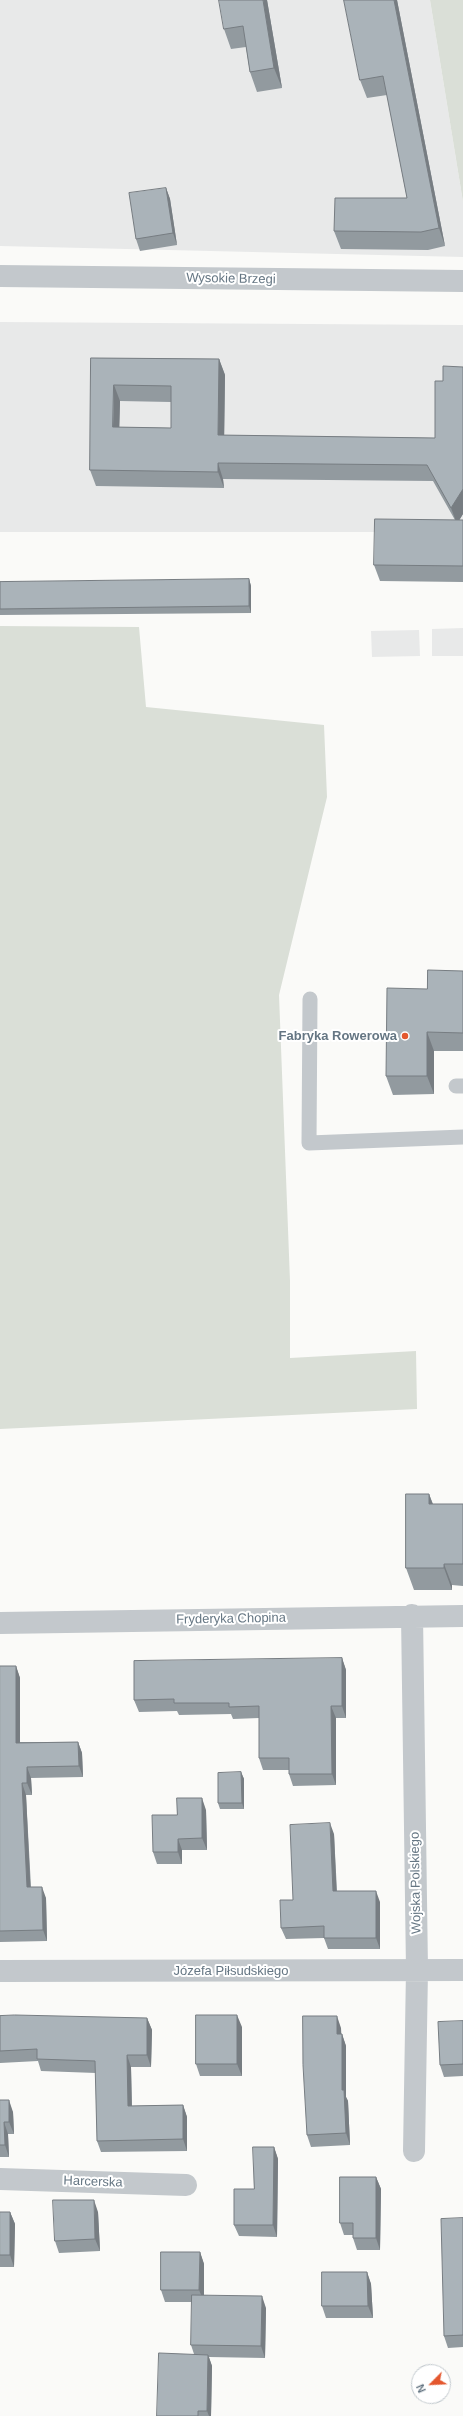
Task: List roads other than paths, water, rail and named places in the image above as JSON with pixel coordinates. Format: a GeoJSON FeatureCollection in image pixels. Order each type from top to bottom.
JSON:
{"type":"FeatureCollection","features":[{"type":"Feature","properties":{"kind":"street","name":"Wysokie Brzegi"},"geometry":{"type":"LineString","coordinates":[[0,276],[463,281]]}},
{"type":"Feature","properties":{"kind":"street","name":"Fryderyka Chopina"},"geometry":{"type":"LineString","coordinates":[[0,1623],[412,1615],[463,1616]]}},
{"type":"Feature","properties":{"kind":"street","name":"Wojska Polskiego"},"geometry":{"type":"LineString","coordinates":[[412,1615],[417,1970],[414,2151]]}},
{"type":"Feature","properties":{"kind":"street","name":"Józefa Piłsudskiego"},"geometry":{"type":"LineString","coordinates":[[0,1971],[463,1970]]}},
{"type":"Feature","properties":{"kind":"street","name":"Harcerska"},"geometry":{"type":"LineString","coordinates":[[0,2179],[186,2185]]}},
{"type":"Feature","properties":{"kind":"lane"},"geometry":{"type":"LineString","coordinates":[[310,999],[309,1143],[463,1137]]}},
{"type":"Feature","properties":{"kind":"place","name":"Fabryka Rowerowa"},"geometry":{"type":"Point","coordinates":[405,1036]}}]}
